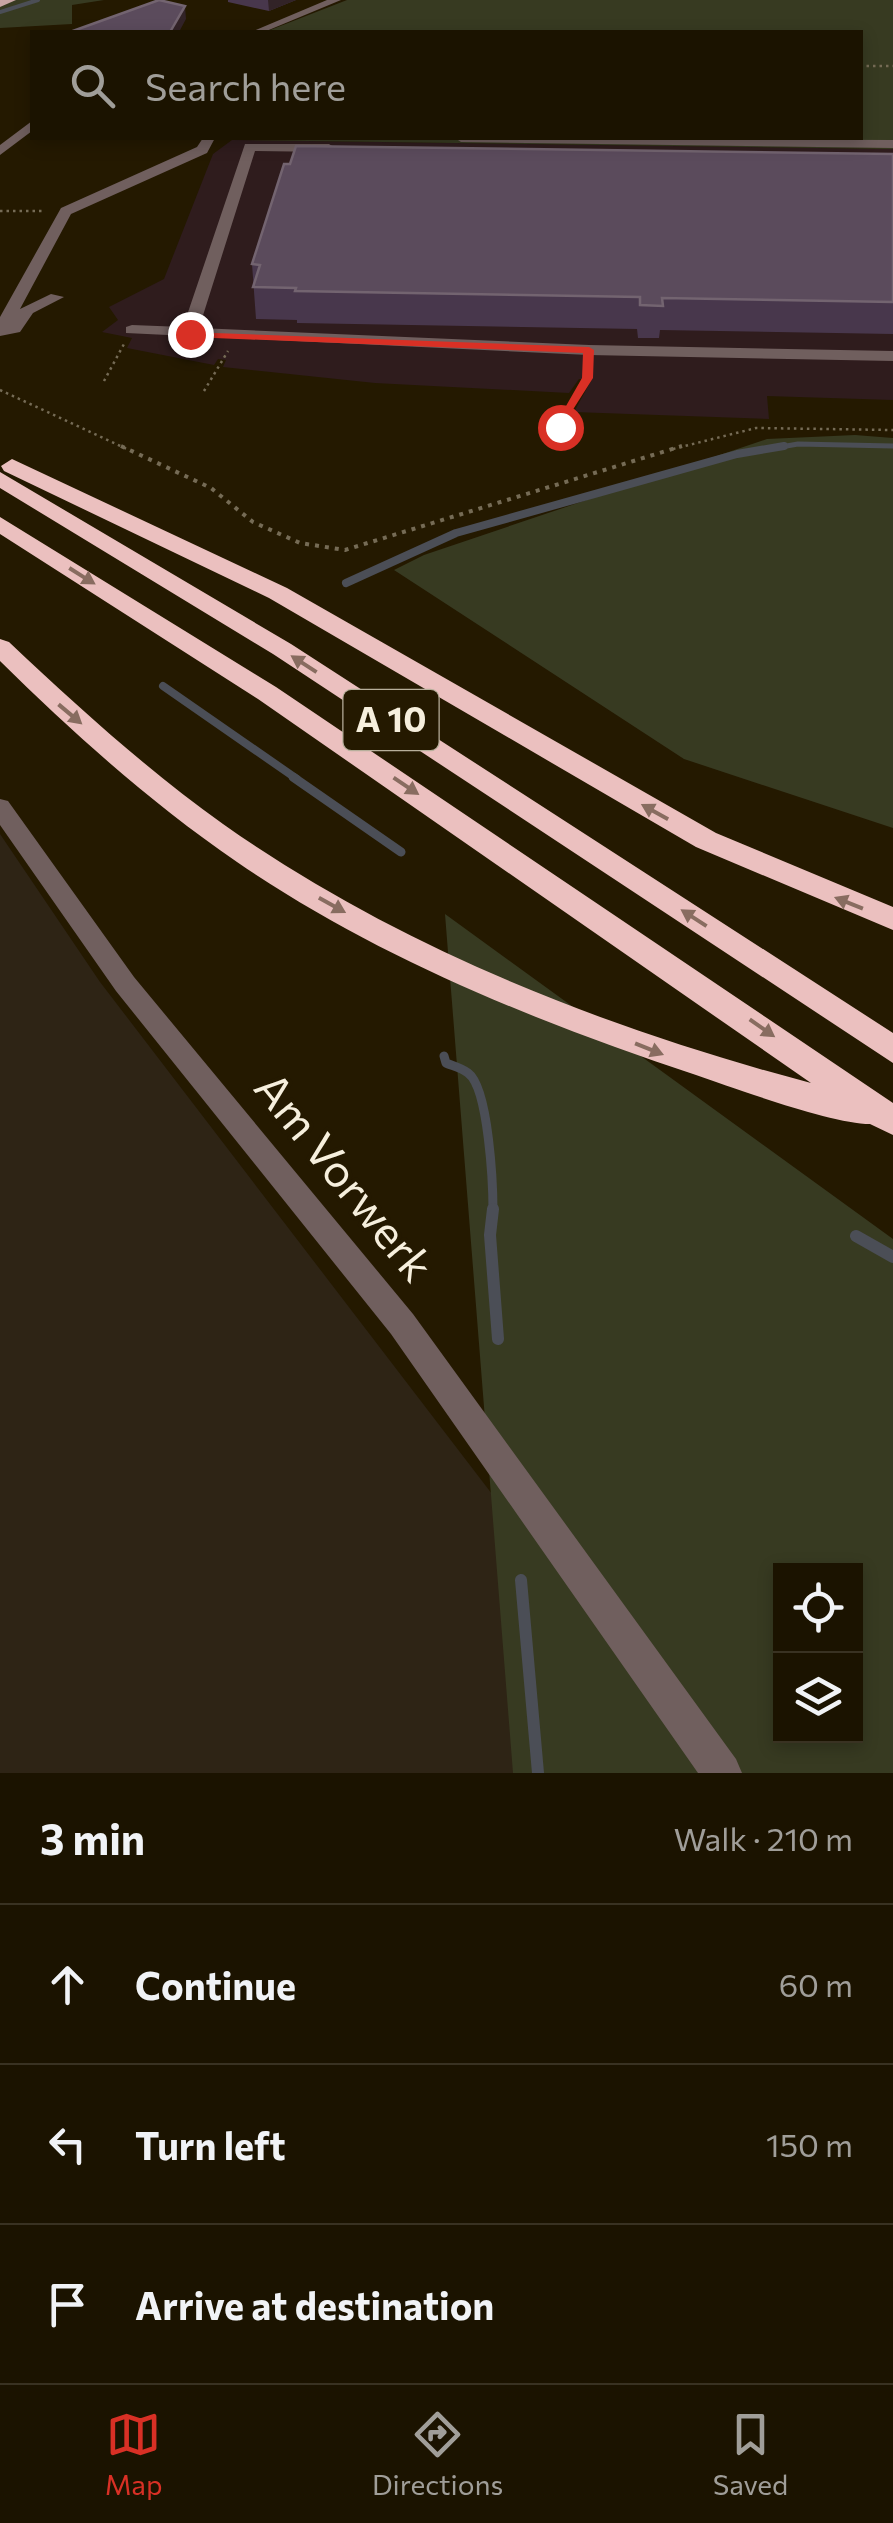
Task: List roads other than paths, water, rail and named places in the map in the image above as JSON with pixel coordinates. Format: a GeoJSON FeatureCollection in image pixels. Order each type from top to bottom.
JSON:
{"type":"FeatureCollection","features":[{"type":"Feature","properties":{"kind":"highway"},"geometry":{"type":"LineString","coordinates":[[0,460],[278,592],[706,840],[893,919]]}},
{"type":"Feature","properties":{"kind":"highway","name":"A 10"},"geometry":{"type":"LineString","coordinates":[[0,479],[282,649],[893,1050]]}},
{"type":"Feature","properties":{"kind":"highway","name":"A 10"},"geometry":{"type":"LineString","coordinates":[[0,524],[267,692],[893,1119]]}},
{"type":"Feature","properties":{"kind":"highway"},"geometry":{"type":"LineString","coordinates":[[0,647],[61,707],[138,770],[286,880],[385,934],[666,1056],[893,1119]]}},
{"type":"Feature","properties":{"kind":"main road"},"geometry":{"type":"LineString","coordinates":[[0,4],[11,0]]}},
{"type":"Feature","properties":{"kind":"street"},"geometry":{"type":"LineString","coordinates":[[261,30],[336,0]]}},
{"type":"Feature","properties":{"kind":"street"},"geometry":{"type":"LineString","coordinates":[[0,151],[30,127]]}},
{"type":"Feature","properties":{"kind":"street"},"geometry":{"type":"LineString","coordinates":[[605,140],[893,144]]}},
{"type":"Feature","properties":{"kind":"street"},"geometry":{"type":"LineString","coordinates":[[190,334],[250,147],[348,148]]}},
{"type":"Feature","properties":{"kind":"street"},"geometry":{"type":"LineString","coordinates":[[22,308],[14,301],[66,211],[205,148]]}},
{"type":"Feature","properties":{"kind":"street"},"geometry":{"type":"LineString","coordinates":[[445,150],[893,157]]}},
{"type":"Feature","properties":{"kind":"street"},"geometry":{"type":"LineString","coordinates":[[0,331],[22,308],[56,297]]}},
{"type":"Feature","properties":{"kind":"street"},"geometry":{"type":"LineString","coordinates":[[0,340],[7,339],[22,308]]}},
{"type":"Feature","properties":{"kind":"street"},"geometry":{"type":"LineString","coordinates":[[132,330],[589,350],[893,356]]}},
{"type":"Feature","properties":{"kind":"street","name":"Am Vorwerk"},"geometry":{"type":"LineString","coordinates":[[0,807],[80,925],[402,1324],[722,1773]]}},
{"type":"Feature","properties":{"kind":"waterway"},"geometry":{"type":"LineString","coordinates":[[0,12],[38,0]]}},
{"type":"Feature","properties":{"kind":"waterway"},"geometry":{"type":"LineString","coordinates":[[769,449],[798,444],[893,446]]}},
{"type":"Feature","properties":{"kind":"waterway"},"geometry":{"type":"LineString","coordinates":[[346,583],[456,533],[737,454],[784,446]]}},
{"type":"Feature","properties":{"kind":"waterway"},"geometry":{"type":"LineString","coordinates":[[163,686],[297,779]]}},
{"type":"Feature","properties":{"kind":"waterway"},"geometry":{"type":"LineString","coordinates":[[293,777],[401,852]]}},
{"type":"Feature","properties":{"kind":"waterway"},"geometry":{"type":"LineString","coordinates":[[444,1056],[446,1063],[468,1073],[481,1098],[493,1209]]}},
{"type":"Feature","properties":{"kind":"waterway"},"geometry":{"type":"LineString","coordinates":[[493,1209],[490,1235],[498,1339]]}},
{"type":"Feature","properties":{"kind":"waterway"},"geometry":{"type":"LineString","coordinates":[[856,1236],[893,1257]]}},
{"type":"Feature","properties":{"kind":"waterway"},"geometry":{"type":"LineString","coordinates":[[521,1580],[538,1773]]}}]}
